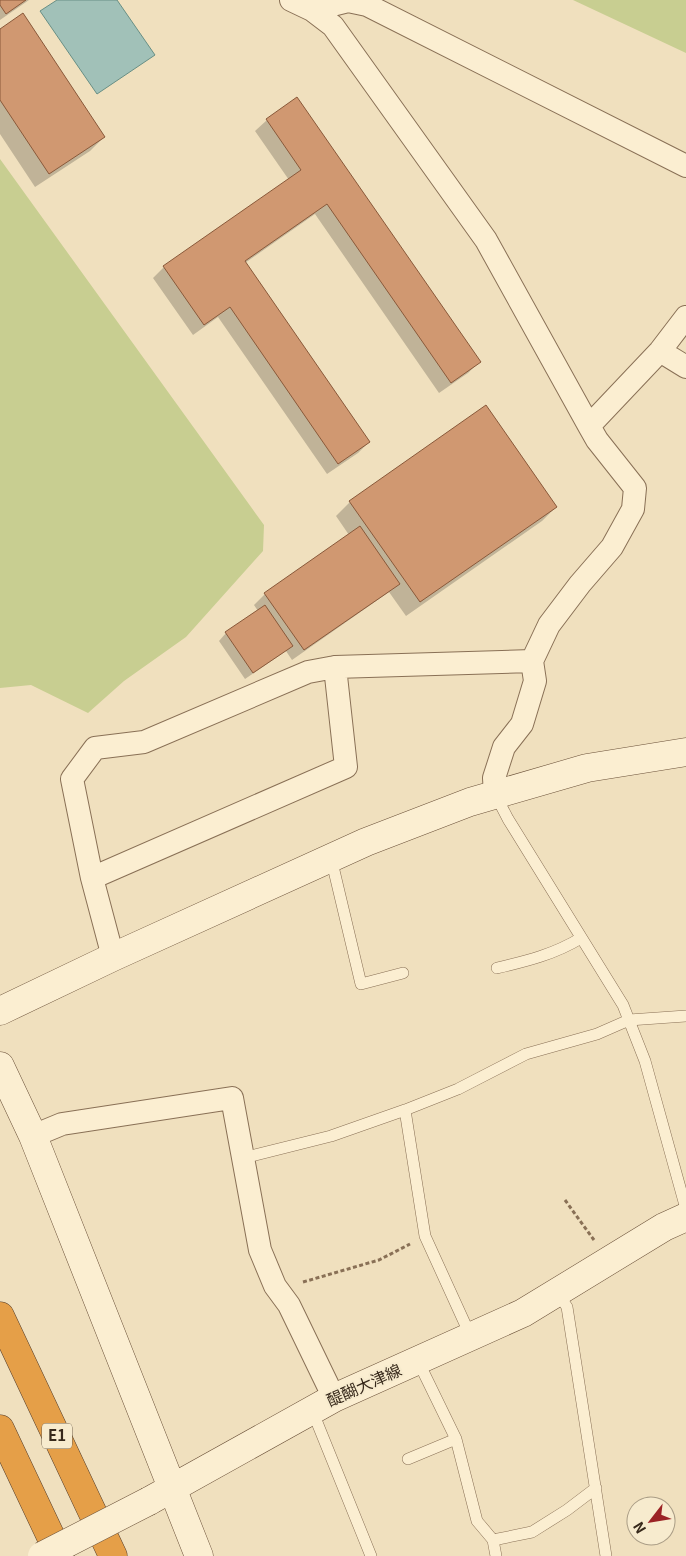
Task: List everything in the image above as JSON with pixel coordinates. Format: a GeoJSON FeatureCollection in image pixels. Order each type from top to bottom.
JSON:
{"type":"FeatureCollection","features":[{"type":"Feature","properties":{"kind":"highway","name":"E1"},"geometry":{"type":"LineString","coordinates":[[0,1316],[113,1556]]}},
{"type":"Feature","properties":{"kind":"highway"},"geometry":{"type":"LineString","coordinates":[[0,1429],[60,1556]]}},
{"type":"Feature","properties":{"kind":"street"},"geometry":{"type":"LineString","coordinates":[[291,0],[312,10],[333,26],[486,240],[597,440],[635,488],[633,508],[612,547],[580,584],[549,625],[532,661],[535,681],[522,724],[504,747],[494,778],[495,794]]}},
{"type":"Feature","properties":{"kind":"street"},"geometry":{"type":"LineString","coordinates":[[312,10],[348,1],[367,5],[686,166]]}},
{"type":"Feature","properties":{"kind":"street"},"geometry":{"type":"LineString","coordinates":[[589,426],[660,351],[686,318]]}},
{"type":"Feature","properties":{"kind":"street"},"geometry":{"type":"LineString","coordinates":[[660,351],[686,367]]}},
{"type":"Feature","properties":{"kind":"street"},"geometry":{"type":"LineString","coordinates":[[113,957],[92,878],[72,779],[95,748],[144,742],[308,672],[335,667],[532,661]]}},
{"type":"Feature","properties":{"kind":"street"},"geometry":{"type":"LineString","coordinates":[[92,878],[346,767],[335,667]]}},
{"type":"Feature","properties":{"kind":"street"},"geometry":{"type":"LineString","coordinates":[[0,1011],[113,957],[366,842],[495,794],[587,768],[686,752]]}},
{"type":"Feature","properties":{"kind":"street"},"geometry":{"type":"LineString","coordinates":[[0,1066],[33,1136],[199,1556]]}},
{"type":"Feature","properties":{"kind":"street"},"geometry":{"type":"LineString","coordinates":[[33,1136],[62,1124],[232,1098],[260,1250],[275,1286],[290,1305],[323,1404]]}},
{"type":"Feature","properties":{"kind":"street","name":"醍醐大津線"},"geometry":{"type":"LineString","coordinates":[[42,1556],[149,1502],[323,1404],[523,1313],[664,1228],[686,1217]]}},
{"type":"Feature","properties":{"kind":"lane"},"geometry":{"type":"LineString","coordinates":[[495,794],[508,819],[623,1005],[645,1062],[686,1209]]}},
{"type":"Feature","properties":{"kind":"lane"},"geometry":{"type":"LineString","coordinates":[[331,858],[361,984],[403,974]]}},
{"type":"Feature","properties":{"kind":"lane"},"geometry":{"type":"LineString","coordinates":[[497,968],[539,958],[568,946],[581,938]]}},
{"type":"Feature","properties":{"kind":"lane"},"geometry":{"type":"LineString","coordinates":[[243,1158],[331,1136],[405,1110],[458,1088],[526,1054],[598,1034],[629,1020],[686,1016]]}},
{"type":"Feature","properties":{"kind":"lane"},"geometry":{"type":"LineString","coordinates":[[405,1110],[425,1236],[471,1337]]}},
{"type":"Feature","properties":{"kind":"lane"},"geometry":{"type":"LineString","coordinates":[[557,1292],[567,1307],[606,1556]]}},
{"type":"Feature","properties":{"kind":"lane"},"geometry":{"type":"LineString","coordinates":[[418,1361],[456,1439],[477,1521],[493,1540],[496,1556]]}},
{"type":"Feature","properties":{"kind":"lane"},"geometry":{"type":"LineString","coordinates":[[323,1404],[371,1556]]}},
{"type":"Feature","properties":{"kind":"lane"},"geometry":{"type":"LineString","coordinates":[[408,1459],[456,1439]]}},
{"type":"Feature","properties":{"kind":"lane"},"geometry":{"type":"LineString","coordinates":[[493,1540],[532,1532],[567,1510],[596,1488]]}},
{"type":"Feature","properties":{"kind":"path"},"geometry":{"type":"LineString","coordinates":[[565,1200],[609,1261]]}},
{"type":"Feature","properties":{"kind":"path"},"geometry":{"type":"LineString","coordinates":[[280,1292],[289,1286],[379,1260],[425,1236]]}},
{"type":"Feature","properties":{"kind":"green space"},"geometry":{"type":"Polygon","coordinates":[[[573,0],[686,0],[686,53],[573,0]]]}},
{"type":"Feature","properties":{"kind":"green space"},"geometry":{"type":"Polygon","coordinates":[[[0,159],[264,525],[263,551],[186,637],[124,681],[88,713],[31,685],[0,688],[0,159]]]}},
{"type":"Feature","properties":{"kind":"water"},"geometry":{"type":"Polygon","coordinates":[[[57,0],[117,0],[155,55],[97,94],[40,11],[57,0]]]}},
{"type":"Feature","properties":{"kind":"building"},"geometry":{"type":"Polygon","coordinates":[[[0,0],[26,0],[6,14],[0,5],[0,0]]]}},
{"type":"Feature","properties":{"kind":"building"},"geometry":{"type":"Polygon","coordinates":[[[23,13],[105,137],[49,174],[0,100],[0,29],[23,13]]]}},
{"type":"Feature","properties":{"kind":"building"},"geometry":{"type":"Polygon","coordinates":[[[297,97],[481,362],[451,383],[327,204],[245,261],[370,442],[338,464],[230,307],[204,325],[163,266],[301,170],[266,119],[297,97]]]}},
{"type":"Feature","properties":{"kind":"building"},"geometry":{"type":"Polygon","coordinates":[[[486,405],[557,507],[420,602],[349,501],[486,405]]]}},
{"type":"Feature","properties":{"kind":"building"},"geometry":{"type":"Polygon","coordinates":[[[360,526],[400,584],[304,650],[264,593],[360,526]]]}},
{"type":"Feature","properties":{"kind":"building"},"geometry":{"type":"Polygon","coordinates":[[[265,605],[293,646],[253,673],[225,632],[265,605]]]}}]}
